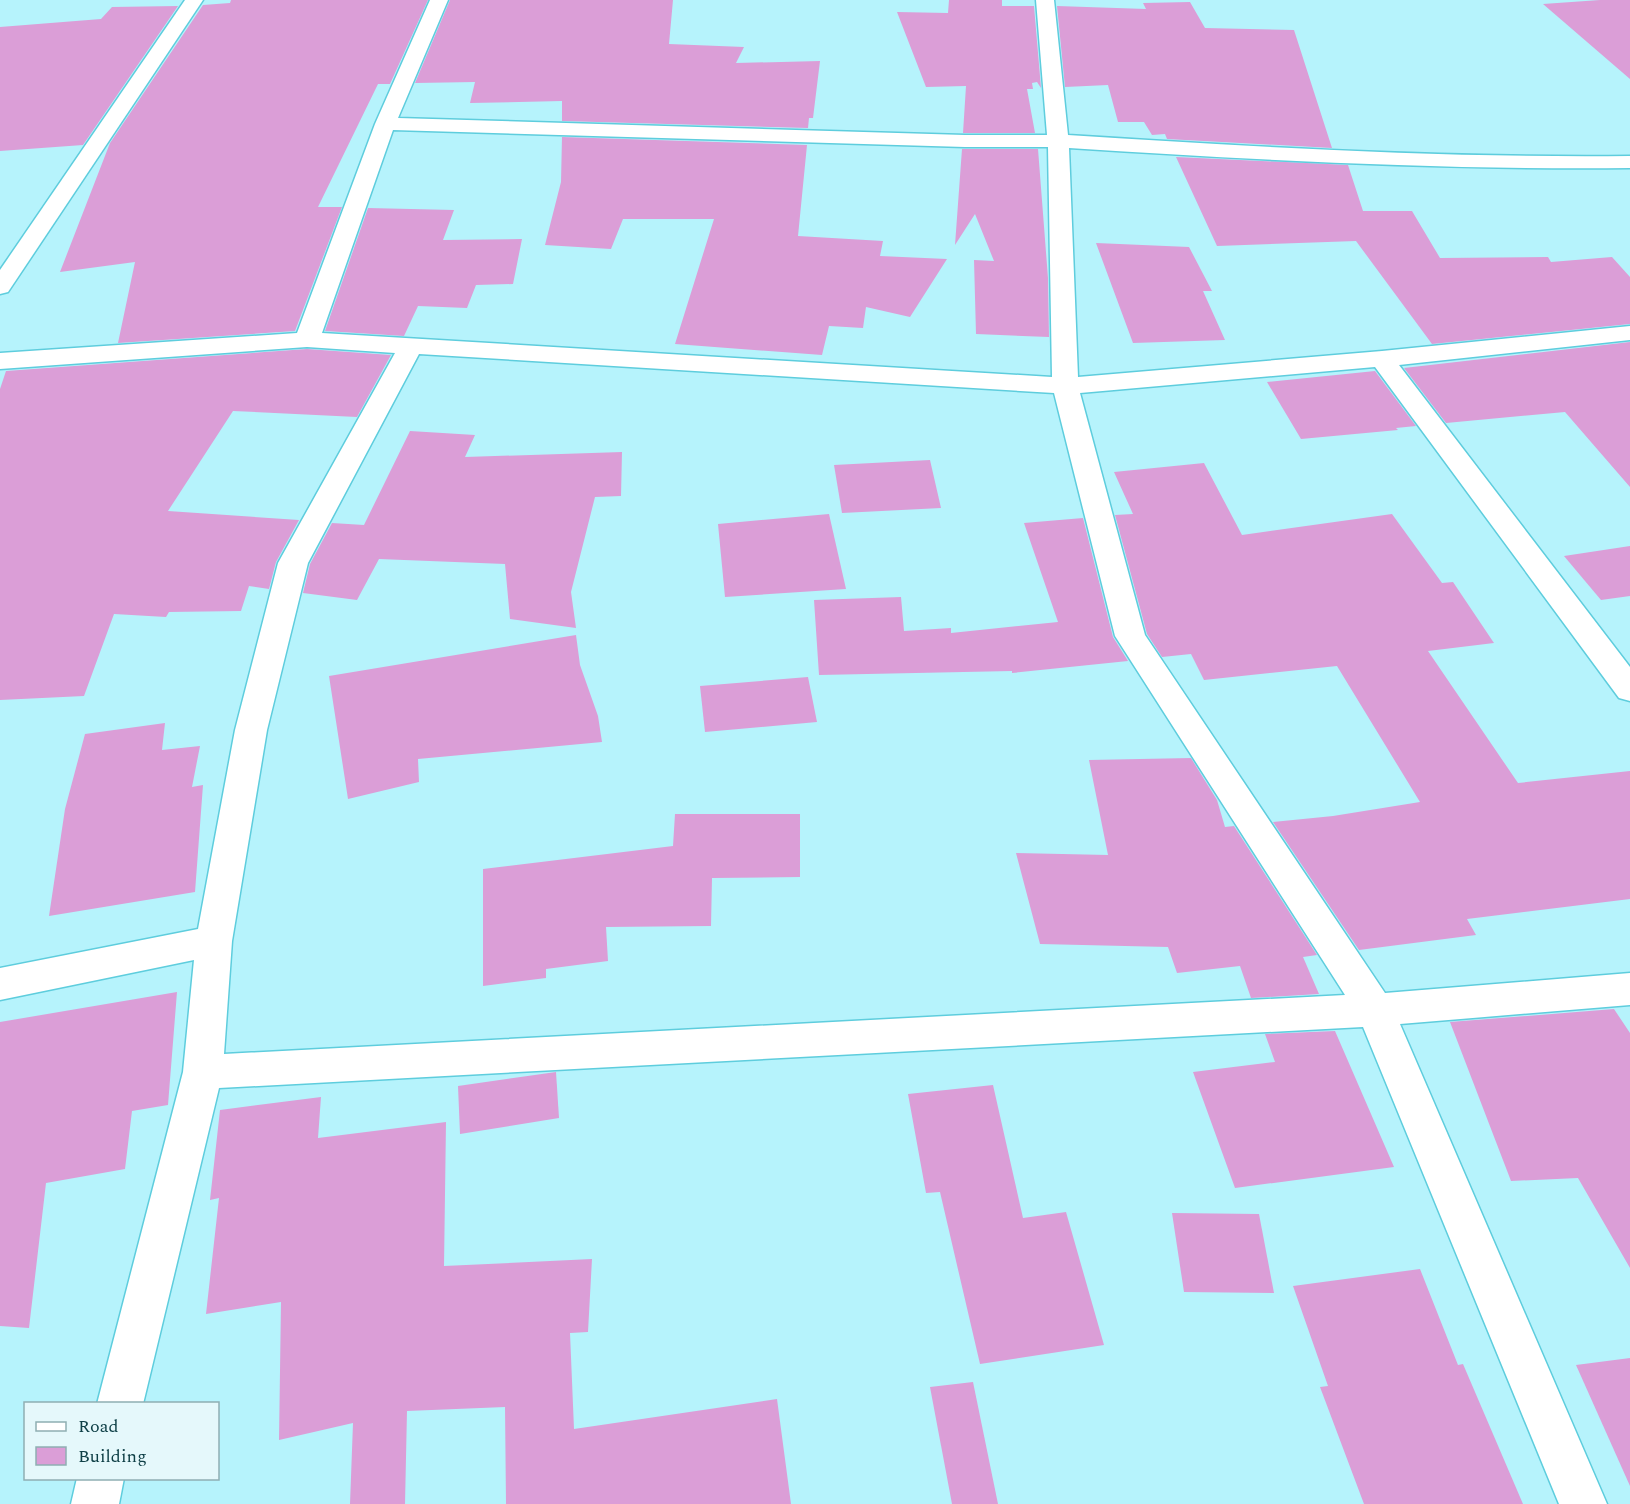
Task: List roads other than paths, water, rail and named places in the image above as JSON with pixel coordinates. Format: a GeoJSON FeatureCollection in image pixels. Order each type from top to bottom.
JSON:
{"type":"FeatureCollection","features":[{"type":"Feature","properties":{"kind":"street"},"geometry":{"type":"LineString","coordinates":[[0,287],[194,0]]}},
{"type":"Feature","properties":{"kind":"street"},"geometry":{"type":"LineString","coordinates":[[307,340],[385,124],[439,0]]}},
{"type":"Feature","properties":{"kind":"street"},"geometry":{"type":"LineString","coordinates":[[1045,0],[1058,141],[1065,386],[1130,636],[1375,1010],[1583,1504]]}},
{"type":"Feature","properties":{"kind":"street"},"geometry":{"type":"LineString","coordinates":[[385,124],[965,141],[1058,141],[1260,154],[1536,163],[1630,162]]}},
{"type":"Feature","properties":{"kind":"street"},"geometry":{"type":"LineString","coordinates":[[0,361],[307,340],[1065,386],[1382,359],[1630,333]]}},
{"type":"Feature","properties":{"kind":"street"},"geometry":{"type":"LineString","coordinates":[[120,1402],[203,1072],[214,941],[250,730],[293,563],[411,346]]}},
{"type":"Feature","properties":{"kind":"street"},"geometry":{"type":"LineString","coordinates":[[1382,359],[1630,690]]}},
{"type":"Feature","properties":{"kind":"street"},"geometry":{"type":"LineString","coordinates":[[0,984],[214,941]]}},
{"type":"Feature","properties":{"kind":"street"},"geometry":{"type":"LineString","coordinates":[[203,1072],[1375,1010],[1630,989]]}},
{"type":"Feature","properties":{"kind":"street"},"geometry":{"type":"LineString","coordinates":[[95,1504],[102,1480]]}}]}
